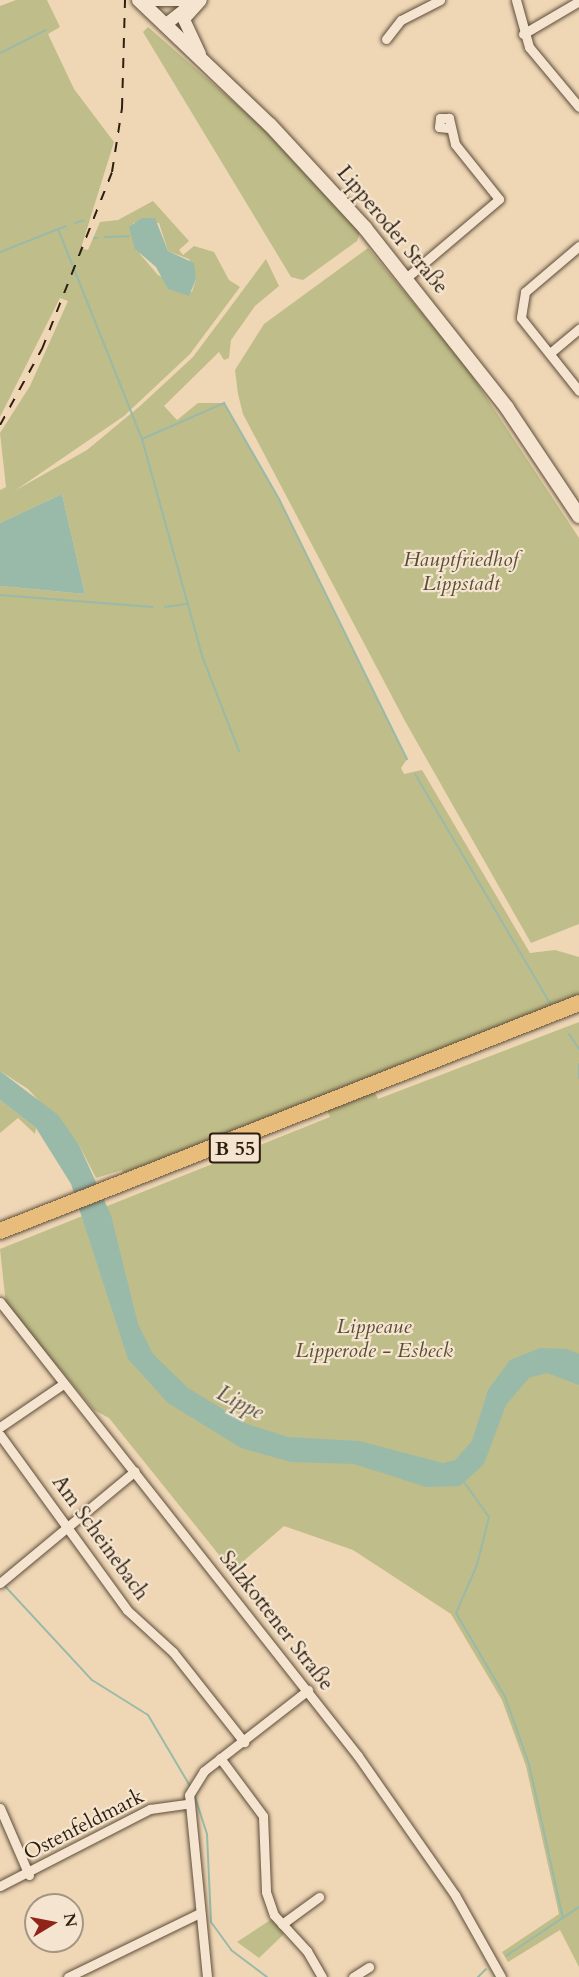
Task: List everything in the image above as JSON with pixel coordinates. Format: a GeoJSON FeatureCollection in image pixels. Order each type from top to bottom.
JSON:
{"type":"FeatureCollection","features":[{"type":"Feature","properties":{"kind":"highway","name":"B 55"},"geometry":{"type":"LineString","coordinates":[[0,1240],[36,1222],[320,1111],[579,1004]]}},
{"type":"Feature","properties":{"kind":"highway","name":"B 55"},"geometry":{"type":"LineString","coordinates":[[377,1088],[579,1014]]}},
{"type":"Feature","properties":{"kind":"highway","name":"B 55"},"geometry":{"type":"LineString","coordinates":[[0,1231],[36,1222]]}},
{"type":"Feature","properties":{"kind":"main road","name":"Lipperoder Straße"},"geometry":{"type":"LineString","coordinates":[[139,0],[205,62],[322,179],[406,278],[507,408],[579,516]]}},
{"type":"Feature","properties":{"kind":"street"},"geometry":{"type":"LineString","coordinates":[[154,0],[181,0]]}},
{"type":"Feature","properties":{"kind":"street"},"geometry":{"type":"LineString","coordinates":[[165,25],[199,0]]}},
{"type":"Feature","properties":{"kind":"street"},"geometry":{"type":"LineString","coordinates":[[199,0],[188,11],[185,28],[205,62]]}},
{"type":"Feature","properties":{"kind":"street"},"geometry":{"type":"LineString","coordinates":[[386,39],[401,21],[440,0]]}},
{"type":"Feature","properties":{"kind":"street"},"geometry":{"type":"LineString","coordinates":[[516,0],[523,34],[579,107]]}},
{"type":"Feature","properties":{"kind":"street"},"geometry":{"type":"LineString","coordinates":[[523,34],[579,1]]}},
{"type":"Feature","properties":{"kind":"street"},"geometry":{"type":"LineString","coordinates":[[406,278],[499,199],[448,128]]}},
{"type":"Feature","properties":{"kind":"street"},"geometry":{"type":"LineString","coordinates":[[579,246],[525,292],[522,318],[579,391]]}},
{"type":"Feature","properties":{"kind":"street"},"geometry":{"type":"LineString","coordinates":[[550,353],[579,329]]}},
{"type":"Feature","properties":{"kind":"street","name":"Salzkottener Straße"},"geometry":{"type":"LineString","coordinates":[[0,1302],[308,1690],[411,1827],[501,1977]]}},
{"type":"Feature","properties":{"kind":"street"},"geometry":{"type":"LineString","coordinates":[[0,1427],[63,1384]]}},
{"type":"Feature","properties":{"kind":"street","name":"Am Scheinebach"},"geometry":{"type":"LineString","coordinates":[[0,1435],[69,1525],[127,1610],[173,1652],[244,1742]]}},
{"type":"Feature","properties":{"kind":"street"},"geometry":{"type":"LineString","coordinates":[[2,1582],[135,1471]]}},
{"type":"Feature","properties":{"kind":"street"},"geometry":{"type":"LineString","coordinates":[[207,1977],[187,1804],[195,1783],[220,1758],[244,1742],[308,1690]]}},
{"type":"Feature","properties":{"kind":"street"},"geometry":{"type":"LineString","coordinates":[[220,1758],[263,1816],[266,1892],[282,1924],[321,1977]]}},
{"type":"Feature","properties":{"kind":"street","name":"Ostenfeldmark"},"geometry":{"type":"LineString","coordinates":[[0,1886],[29,1875],[150,1809],[187,1804]]}},
{"type":"Feature","properties":{"kind":"street"},"geometry":{"type":"LineString","coordinates":[[0,1808],[29,1875]]}},
{"type":"Feature","properties":{"kind":"street"},"geometry":{"type":"LineString","coordinates":[[282,1924],[319,1897]]}},
{"type":"Feature","properties":{"kind":"street"},"geometry":{"type":"LineString","coordinates":[[68,1977],[200,1914]]}},
{"type":"Feature","properties":{"kind":"street"},"geometry":{"type":"LineString","coordinates":[[353,1977],[369,1967]]}},
{"type":"Feature","properties":{"kind":"green space","name":"Lippeaue Lipperode - Esbeck"},"geometry":{"type":"Polygon","coordinates":[[[16,0],[47,0],[60,27],[48,34],[74,89],[114,142],[81,248],[88,250],[100,222],[118,220],[153,201],[189,241],[179,250],[183,255],[194,246],[214,252],[229,280],[240,287],[190,354],[124,416],[16,490],[87,450],[140,406],[193,357],[266,259],[279,286],[255,306],[231,340],[229,358],[224,360],[219,352],[164,406],[177,420],[198,403],[224,403],[279,499],[407,759],[401,768],[404,774],[422,770],[530,953],[555,950],[579,957],[579,997],[370,1082],[378,1099],[579,1022],[579,1967],[560,1930],[508,1962],[502,1952],[559,1914],[526,1766],[502,1700],[451,1614],[353,1550],[284,1526],[232,1571],[109,1418],[94,1410],[6,1305],[0,1249],[330,1117],[323,1101],[124,1178],[122,1170],[96,1178],[79,1145],[28,1089],[0,1071],[0,586],[85,594],[62,494],[0,523],[0,490],[6,487],[0,433],[30,386],[68,301],[60,298],[0,417],[0,6],[16,0]],[[133,223],[140,254],[158,275],[192,292],[196,279],[189,259],[168,251],[159,223],[133,223]]]}},
{"type":"Feature","properties":{"kind":"green space"},"geometry":{"type":"Polygon","coordinates":[[[148,27],[266,130],[360,232],[357,241],[303,280],[291,277],[143,32],[148,27]]]}},
{"type":"Feature","properties":{"kind":"green space","name":"Hauptfriedhof Lippstadt"},"geometry":{"type":"Polygon","coordinates":[[[368,248],[465,365],[579,538],[579,924],[531,943],[405,721],[243,414],[238,394],[235,370],[264,324],[368,248]]]}},
{"type":"Feature","properties":{"kind":"green space"},"geometry":{"type":"Polygon","coordinates":[[[0,1100],[36,1128],[35,1134],[18,1118],[0,1133],[0,1100]]]}},
{"type":"Feature","properties":{"kind":"green space"},"geometry":{"type":"Polygon","coordinates":[[[272,1919],[284,1934],[259,1958],[237,1942],[272,1919]]]}},
{"type":"Feature","properties":{"kind":"shaded area"},"geometry":{"type":"Polygon","coordinates":[[[142,218],[155,218],[168,251],[194,263],[196,279],[189,296],[168,289],[156,267],[135,249],[129,227],[142,218]]]}},
{"type":"Feature","properties":{"kind":"shaded area"},"geometry":{"type":"Polygon","coordinates":[[[62,494],[85,594],[0,586],[0,523],[62,494]]]}},
{"type":"Feature","properties":{"kind":"shaded area"},"geometry":{"type":"Polygon","coordinates":[[[0,1071],[58,1115],[79,1145],[111,1215],[138,1324],[153,1354],[188,1388],[247,1424],[288,1437],[359,1441],[443,1463],[455,1460],[472,1441],[488,1390],[510,1360],[540,1348],[567,1349],[579,1354],[579,1385],[547,1373],[529,1378],[506,1405],[484,1464],[460,1486],[426,1487],[354,1464],[291,1462],[241,1448],[168,1403],[128,1359],[71,1184],[36,1128],[0,1100],[0,1071]]]}},
{"type":"Feature","properties":{"kind":"waterway"},"geometry":{"type":"LineString","coordinates":[[0,53],[46,30]]}},
{"type":"Feature","properties":{"kind":"waterway"},"geometry":{"type":"LineString","coordinates":[[75,223],[84,220]]}},
{"type":"Feature","properties":{"kind":"waterway"},"geometry":{"type":"LineString","coordinates":[[0,252],[66,226]]}},
{"type":"Feature","properties":{"kind":"waterway"},"geometry":{"type":"LineString","coordinates":[[58,229],[142,439],[202,656],[239,751]]}},
{"type":"Feature","properties":{"kind":"waterway"},"geometry":{"type":"LineString","coordinates":[[105,237],[129,236]]}},
{"type":"Feature","properties":{"kind":"waterway"},"geometry":{"type":"LineString","coordinates":[[142,439],[224,403],[279,499],[407,759]]}},
{"type":"Feature","properties":{"kind":"waterway"},"geometry":{"type":"LineString","coordinates":[[0,595],[153,607]]}},
{"type":"Feature","properties":{"kind":"waterway"},"geometry":{"type":"LineString","coordinates":[[165,607],[186,604]]}},
{"type":"Feature","properties":{"kind":"waterway"},"geometry":{"type":"LineString","coordinates":[[415,774],[550,1003]]}},
{"type":"Feature","properties":{"kind":"waterway"},"geometry":{"type":"LineString","coordinates":[[569,1034],[579,1049]]}},
{"type":"Feature","properties":{"kind":"waterway"},"geometry":{"type":"LineString","coordinates":[[579,1064],[579,1078]]}},
{"type":"Feature","properties":{"kind":"waterway"},"geometry":{"type":"LineString","coordinates":[[464,1482],[489,1517],[477,1565],[456,1613],[505,1697],[529,1764],[563,1918]]}},
{"type":"Feature","properties":{"kind":"waterway"},"geometry":{"type":"LineString","coordinates":[[3,1584],[92,1680],[148,1715],[190,1786]]}},
{"type":"Feature","properties":{"kind":"waterway"},"geometry":{"type":"LineString","coordinates":[[194,1794],[207,1834],[211,1922],[231,1950],[267,1977]]}},
{"type":"Feature","properties":{"kind":"waterway"},"geometry":{"type":"LineString","coordinates":[[506,1956],[579,1907]]}},
{"type":"Feature","properties":{"kind":"waterway"},"geometry":{"type":"LineString","coordinates":[[478,1977],[486,1969]]}},
{"type":"Feature","properties":{"kind":"railway"},"geometry":{"type":"LineString","coordinates":[[0,425],[42,349],[112,172],[122,108],[125,0]]}},
{"type":"Feature","properties":{"kind":"water label","name":"Lippe"},"geometry":{"type":"Point","coordinates":[240,1403]}}]}
